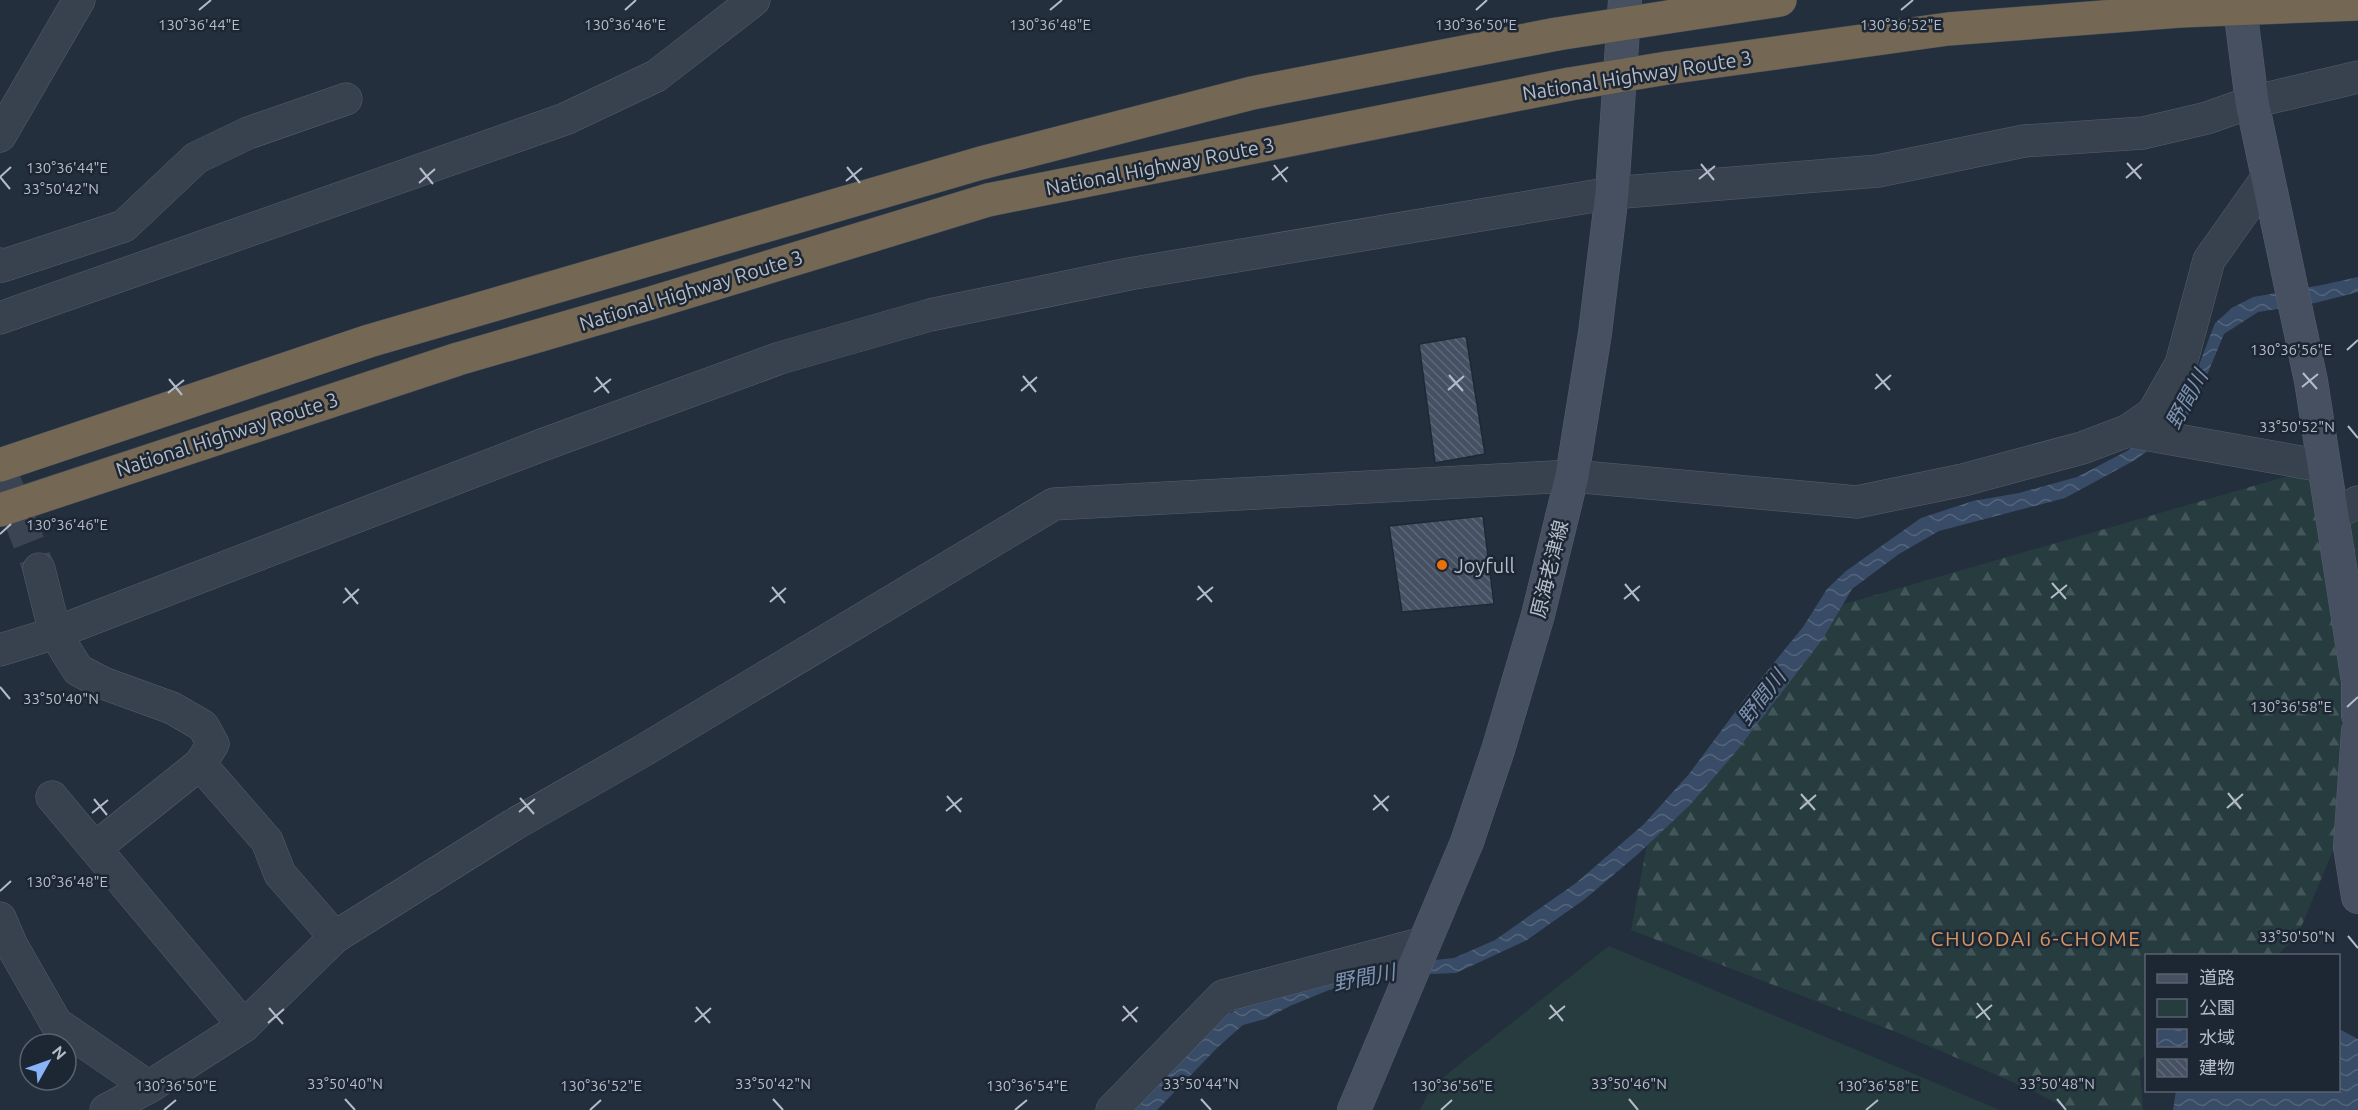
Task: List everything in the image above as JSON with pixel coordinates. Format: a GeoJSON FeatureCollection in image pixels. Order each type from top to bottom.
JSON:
{"type":"FeatureCollection","features":[{"type":"Feature","properties":{"kind":"highway","name":"National Highway Route 3"},"geometry":{"type":"LineString","coordinates":[[0,465],[369,341],[981,163],[1252,93],[1557,34],[1780,0]]}},
{"type":"Feature","properties":{"kind":"highway","name":"National Highway Route 3"},"geometry":{"type":"LineString","coordinates":[[0,510],[458,359],[651,303],[988,200],[1570,84],[1667,68],[1948,29],[2180,11],[2358,4]]}},
{"type":"Feature","properties":{"kind":"main road","name":"原海老津線"},"geometry":{"type":"LineString","coordinates":[[1354,1110],[1467,842],[1498,750],[1538,615],[1572,476],[1595,333],[1612,193],[1625,0]]}},
{"type":"Feature","properties":{"kind":"main road"},"geometry":{"type":"LineString","coordinates":[[2239,0],[2252,102],[2311,381],[2323,466],[2345,509],[2358,682],[2358,715]]}},
{"type":"Feature","properties":{"kind":"main road"},"geometry":{"type":"LineString","coordinates":[[2358,731],[2350,847],[2358,897]]}},
{"type":"Feature","properties":{"kind":"street"},"geometry":{"type":"LineString","coordinates":[[0,136],[79,0]]}},
{"type":"Feature","properties":{"kind":"street"},"geometry":{"type":"LineString","coordinates":[[0,318],[565,119],[657,76],[754,0]]}},
{"type":"Feature","properties":{"kind":"street"},"geometry":{"type":"LineString","coordinates":[[0,651],[55,633],[531,449],[769,362],[930,315],[1129,274],[1612,193],[1878,171],[2024,141],[2143,133],[2207,118],[2252,102],[2358,77]]}},
{"type":"Feature","properties":{"kind":"street"},"geometry":{"type":"LineString","coordinates":[[0,264],[2,266],[124,226],[196,158],[248,133],[346,99]]}},
{"type":"Feature","properties":{"kind":"street"},"geometry":{"type":"LineString","coordinates":[[106,1110],[149,1087],[244,1026],[335,937],[513,825],[670,735],[1054,504],[1572,476],[1857,502],[1963,480],[2082,448],[2127,431],[2153,413],[2181,364],[2209,260],[2267,178]]}},
{"type":"Feature","properties":{"kind":"street"},"geometry":{"type":"LineString","coordinates":[[2127,431],[2323,466]]}},
{"type":"Feature","properties":{"kind":"street"},"geometry":{"type":"LineString","coordinates":[[39,569],[55,633],[78,670],[103,683],[172,708],[203,726],[213,744],[200,764],[95,848]]}},
{"type":"Feature","properties":{"kind":"street"},"geometry":{"type":"LineString","coordinates":[[200,764],[267,842],[280,874],[335,937]]}},
{"type":"Feature","properties":{"kind":"street"},"geometry":{"type":"LineString","coordinates":[[52,797],[244,1026]]}},
{"type":"Feature","properties":{"kind":"street"},"geometry":{"type":"LineString","coordinates":[[0,918],[12,946],[56,1023],[149,1087]]}},
{"type":"Feature","properties":{"kind":"street"},"geometry":{"type":"LineString","coordinates":[[1112,1110],[1223,996],[1424,943]]}},
{"type":"Feature","properties":{"kind":"green space"},"geometry":{"type":"Polygon","coordinates":[[[2323,466],[2358,510],[2358,780],[2353,802],[2297,937],[2278,954],[2145,954],[2145,1056],[2139,1060],[2143,1110],[2070,1110],[2029,1089],[1901,1034],[1631,930],[1649,834],[1841,605],[2323,466]]]}},
{"type":"Feature","properties":{"kind":"green space"},"geometry":{"type":"Polygon","coordinates":[[[1609,946],[2000,1110],[1420,1110],[1432,1086],[1609,946]]]}},
{"type":"Feature","properties":{"kind":"water","name":"野間川"},"geometry":{"type":"Polygon","coordinates":[[[2358,277],[2358,292],[2315,303],[2258,312],[2224,334],[2186,419],[2178,429],[2135,460],[2065,498],[1939,531],[1899,554],[1852,589],[1822,640],[1735,753],[1690,805],[1637,855],[1585,899],[1527,940],[1456,973],[1401,975],[1329,990],[1265,1019],[1243,1025],[1219,1046],[1157,1110],[1128,1110],[1214,1022],[1252,1001],[1359,968],[1454,958],[1495,940],[1576,883],[1644,824],[1689,774],[1750,692],[1803,627],[1827,589],[1846,571],[1921,518],[1973,501],[2019,493],[2077,477],[2127,451],[2162,427],[2176,409],[2194,378],[2215,323],[2232,308],[2253,297],[2358,277]]]}},
{"type":"Feature","properties":{"kind":"water"},"geometry":{"type":"Polygon","coordinates":[[[2340,1030],[2358,1039],[2358,1110],[2173,1110],[2176,1092],[2340,1092],[2340,1030]]]}},
{"type":"Feature","properties":{"kind":"building"},"geometry":{"type":"Polygon","coordinates":[[[1466,336],[1485,454],[1435,463],[1419,344],[1466,336]]]}},
{"type":"Feature","properties":{"kind":"building","name":"Joyfull"},"geometry":{"type":"Polygon","coordinates":[[[1483,516],[1494,604],[1402,612],[1389,526],[1483,516]]]}},
{"type":"Feature","properties":{"kind":"tunnel"},"geometry":{"type":"LineString","coordinates":[[0,468],[39,569]]}},
{"type":"Feature","properties":{"kind":"place","name":"Joyfull"},"geometry":{"type":"Point","coordinates":[1442,565]}},
{"type":"Feature","properties":{"kind":"district","name":"CHUODAI 6-CHOME"},"geometry":{"type":"Point","coordinates":[2036,938]}}]}
